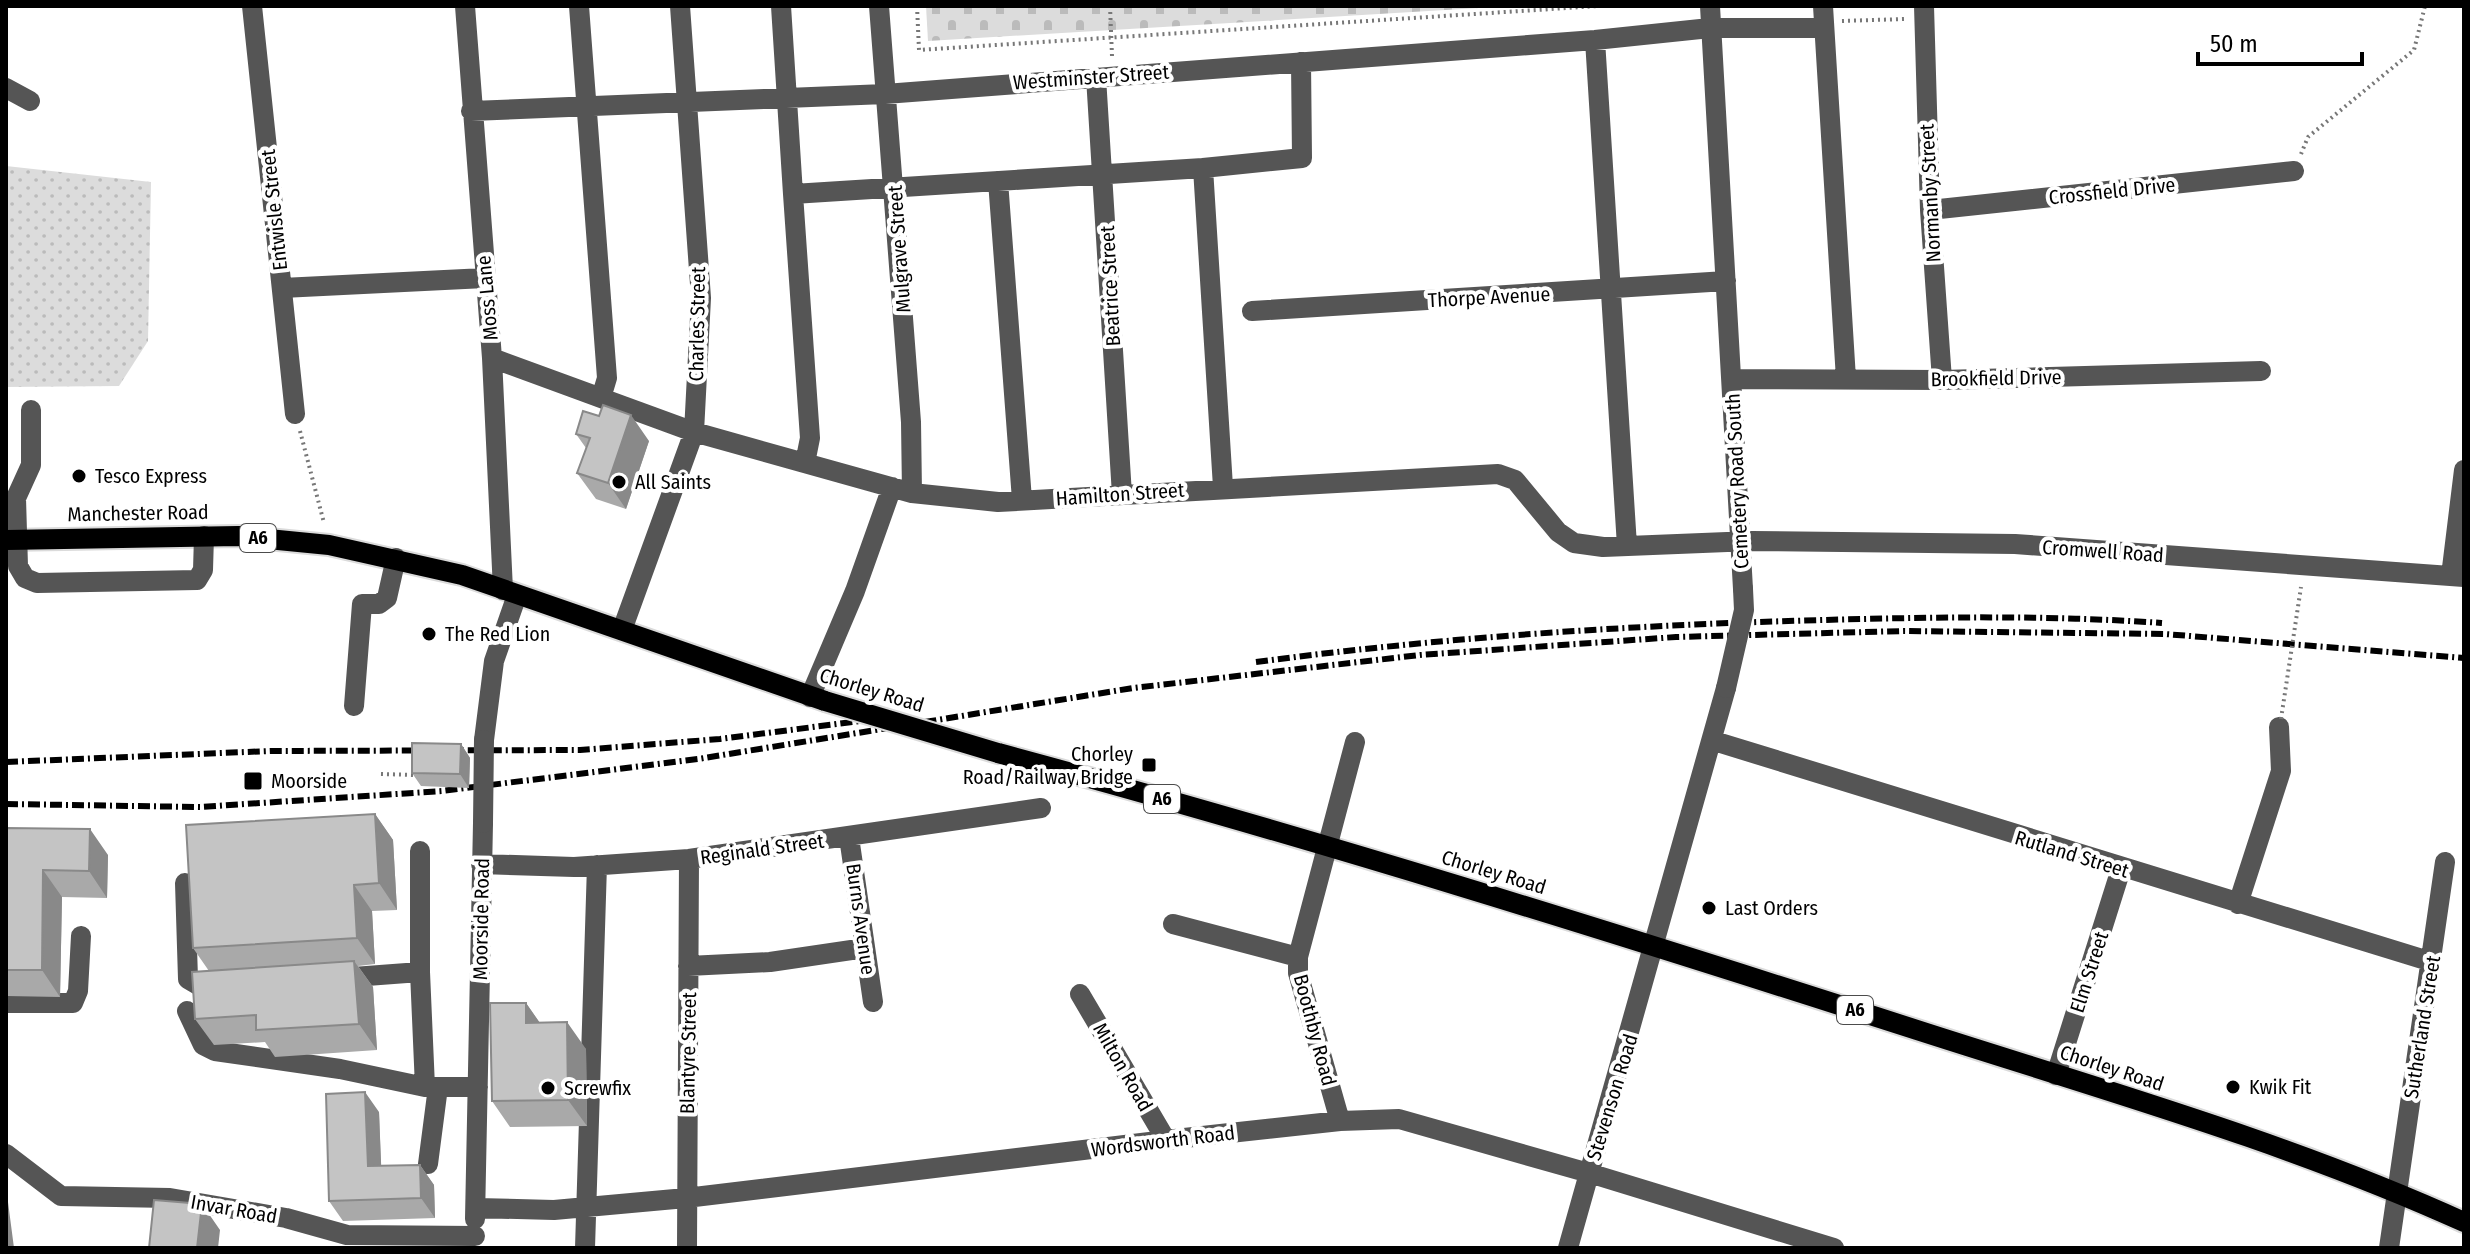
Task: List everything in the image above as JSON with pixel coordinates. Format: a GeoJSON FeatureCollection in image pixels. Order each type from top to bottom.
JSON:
{"type":"FeatureCollection","features":[{"type":"Feature","properties":{"kind":"main road","name":"Manchester Road"},"geometry":{"type":"LineString","coordinates":[[11,540],[204,536],[329,545],[396,558],[510,593]]}},
{"type":"Feature","properties":{"kind":"main road","name":"Chorley Road"},"geometry":{"type":"LineString","coordinates":[[510,593],[818,699],[1326,846],[1653,945],[2056,1075],[2396,1191],[2464,1222]]}},
{"type":"Feature","properties":{"kind":"street","name":"Entwisle Street"},"geometry":{"type":"LineString","coordinates":[[252,6],[295,414]]}},
{"type":"Feature","properties":{"kind":"street","name":"Moss Lane"},"geometry":{"type":"LineString","coordinates":[[465,6],[510,593]]}},
{"type":"Feature","properties":{"kind":"street"},"geometry":{"type":"LineString","coordinates":[[579,6],[607,378],[601,398]]}},
{"type":"Feature","properties":{"kind":"street","name":"Charles Street"},"geometry":{"type":"LineString","coordinates":[[622,630],[694,432],[701,298],[680,6]]}},
{"type":"Feature","properties":{"kind":"street"},"geometry":{"type":"LineString","coordinates":[[781,6],[810,438],[805,463]]}},
{"type":"Feature","properties":{"kind":"street","name":"Mulgrave Street"},"geometry":{"type":"LineString","coordinates":[[879,6],[911,422],[912,493]]}},
{"type":"Feature","properties":{"kind":"street","name":"Cemetery Road South"},"geometry":{"type":"LineString","coordinates":[[1653,945],[1714,741],[1744,610],[1710,6]]}},
{"type":"Feature","properties":{"kind":"street","name":"Normanby Street"},"geometry":{"type":"LineString","coordinates":[[1924,12],[1930,210],[1942,380]]}},
{"type":"Feature","properties":{"kind":"street"},"geometry":{"type":"LineString","coordinates":[[1823,19],[1846,379]]}},
{"type":"Feature","properties":{"kind":"street","name":"Westminster Street"},"geometry":{"type":"LineString","coordinates":[[471,111],[885,94],[1595,40],[1823,19]]}},
{"type":"Feature","properties":{"kind":"street"},"geometry":{"type":"LineString","coordinates":[[1595,40],[1627,546]]}},
{"type":"Feature","properties":{"kind":"street"},"geometry":{"type":"LineString","coordinates":[[793,194],[1203,168],[1302,158],[1301,62]]}},
{"type":"Feature","properties":{"kind":"street","name":"Beatrice Street"},"geometry":{"type":"LineString","coordinates":[[1096,77],[1122,495]]}},
{"type":"Feature","properties":{"kind":"street"},"geometry":{"type":"LineString","coordinates":[[6,88],[30,101]]}},
{"type":"Feature","properties":{"kind":"street"},"geometry":{"type":"LineString","coordinates":[[1203,168],[1223,487]]}},
{"type":"Feature","properties":{"kind":"street","name":"Crossfield Drive"},"geometry":{"type":"LineString","coordinates":[[1930,210],[2294,171]]}},
{"type":"Feature","properties":{"kind":"street"},"geometry":{"type":"LineString","coordinates":[[998,181],[1022,500]]}},
{"type":"Feature","properties":{"kind":"street"},"geometry":{"type":"LineString","coordinates":[[282,288],[485,278]]}},
{"type":"Feature","properties":{"kind":"street","name":"Thorpe Avenue"},"geometry":{"type":"LineString","coordinates":[[1252,311],[1611,291],[1726,281]]}},
{"type":"Feature","properties":{"kind":"street","name":"Hamilton Street"},"geometry":{"type":"LineString","coordinates":[[492,358],[694,432],[912,493],[998,502],[1498,474],[1515,480],[1558,532],[1574,543],[1603,547],[1741,541]]}},
{"type":"Feature","properties":{"kind":"street","name":"Brookfield Drive"},"geometry":{"type":"LineString","coordinates":[[1732,379],[1942,380],[2261,371]]}},
{"type":"Feature","properties":{"kind":"street"},"geometry":{"type":"LineString","coordinates":[[31,410],[31,465],[16,498],[11,540],[18,566],[30,582],[160,581],[200,577],[204,536]]}},
{"type":"Feature","properties":{"kind":"street"},"geometry":{"type":"LineString","coordinates":[[2457,576],[2464,470]]}},
{"type":"Feature","properties":{"kind":"street"},"geometry":{"type":"LineString","coordinates":[[818,699],[892,487]]}},
{"type":"Feature","properties":{"kind":"street","name":"Cromwell Road"},"geometry":{"type":"LineString","coordinates":[[1741,541],[2015,544],[2457,576]]}},
{"type":"Feature","properties":{"kind":"street"},"geometry":{"type":"LineString","coordinates":[[354,706],[362,604],[379,604],[387,598],[396,558]]}},
{"type":"Feature","properties":{"kind":"street","name":"Moorside Road"},"geometry":{"type":"LineString","coordinates":[[475,1242],[484,740],[494,661],[510,593]]}},
{"type":"Feature","properties":{"kind":"street"},"geometry":{"type":"LineString","coordinates":[[2238,904],[2281,771],[2280,723]]}},
{"type":"Feature","properties":{"kind":"street","name":"Rutland Street"},"geometry":{"type":"LineString","coordinates":[[1714,741],[2121,869],[2432,962]]}},
{"type":"Feature","properties":{"kind":"street","name":"Boothby Road"},"geometry":{"type":"LineString","coordinates":[[1340,1121],[1298,973],[1298,957],[1355,742]]}},
{"type":"Feature","properties":{"kind":"street","name":"Reginald Street"},"geometry":{"type":"LineString","coordinates":[[481,864],[597,865],[689,859],[1041,808]]}},
{"type":"Feature","properties":{"kind":"street","name":"Burns Avenue"},"geometry":{"type":"LineString","coordinates":[[849,837],[873,1002]]}},
{"type":"Feature","properties":{"kind":"street"},"geometry":{"type":"LineString","coordinates":[[420,851],[420,972],[432,1087],[428,1164]]}},
{"type":"Feature","properties":{"kind":"street","name":"Blantyre Street"},"geometry":{"type":"LineString","coordinates":[[687,1248],[689,859]]}},
{"type":"Feature","properties":{"kind":"street","name":"Sutherland Street"},"geometry":{"type":"LineString","coordinates":[[2389,1248],[2445,862]]}},
{"type":"Feature","properties":{"kind":"street"},"geometry":{"type":"LineString","coordinates":[[585,1248],[597,865]]}},
{"type":"Feature","properties":{"kind":"street","name":"Elm Street"},"geometry":{"type":"LineString","coordinates":[[2056,1075],[2121,869]]}},
{"type":"Feature","properties":{"kind":"street"},"geometry":{"type":"LineString","coordinates":[[185,883],[188,979],[200,986],[241,984]]}},
{"type":"Feature","properties":{"kind":"street"},"geometry":{"type":"LineString","coordinates":[[1173,924],[1298,957]]}},
{"type":"Feature","properties":{"kind":"street"},"geometry":{"type":"LineString","coordinates":[[6,1003],[43,1006],[73,1003],[78,991],[81,936]]}},
{"type":"Feature","properties":{"kind":"street","name":"Stevenson Road"},"geometry":{"type":"LineString","coordinates":[[1568,1248],[1627,1050],[1653,945]]}},
{"type":"Feature","properties":{"kind":"street"},"geometry":{"type":"LineString","coordinates":[[688,966],[770,962],[865,948]]}},
{"type":"Feature","properties":{"kind":"street"},"geometry":{"type":"LineString","coordinates":[[314,980],[420,972]]}},
{"type":"Feature","properties":{"kind":"street","name":"Milton Road"},"geometry":{"type":"LineString","coordinates":[[1080,994],[1166,1140]]}},
{"type":"Feature","properties":{"kind":"street"},"geometry":{"type":"LineString","coordinates":[[187,1011],[203,1045],[215,1051],[340,1069],[432,1087],[478,1087]]}},
{"type":"Feature","properties":{"kind":"street","name":"Wordsworth Road"},"geometry":{"type":"LineString","coordinates":[[476,1208],[586,1207],[686,1198],[1166,1140],[1340,1121],[1399,1119],[1834,1248]]}},
{"type":"Feature","properties":{"kind":"street","name":"Invar Road"},"geometry":{"type":"LineString","coordinates":[[6,1154],[61,1196],[170,1198],[286,1218],[348,1241],[475,1242]]}},
{"type":"Feature","properties":{"kind":"path"},"geometry":{"type":"LineString","coordinates":[[917,6],[919,50],[1598,6]]}},
{"type":"Feature","properties":{"kind":"path"},"geometry":{"type":"LineString","coordinates":[[1110,6],[1111,37]]}},
{"type":"Feature","properties":{"kind":"path"},"geometry":{"type":"LineString","coordinates":[[2294,171],[2308,137],[2414,50],[2425,6]]}},
{"type":"Feature","properties":{"kind":"path"},"geometry":{"type":"LineString","coordinates":[[1823,19],[1924,12]]}},
{"type":"Feature","properties":{"kind":"path"},"geometry":{"type":"LineString","coordinates":[[295,414],[329,545]]}},
{"type":"Feature","properties":{"kind":"path"},"geometry":{"type":"LineString","coordinates":[[2280,723],[2301,587]]}},
{"type":"Feature","properties":{"kind":"path"},"geometry":{"type":"LineString","coordinates":[[381,774],[421,775]]}},
{"type":"Feature","properties":{"kind":"green space"},"geometry":{"type":"Polygon","coordinates":[[[926,6],[1512,6],[928,41],[926,6]]]}},
{"type":"Feature","properties":{"kind":"green space"},"geometry":{"type":"Polygon","coordinates":[[[6,166],[151,182],[148,341],[119,386],[6,387],[6,166]]]}},
{"type":"Feature","properties":{"kind":"building"},"geometry":{"type":"Polygon","coordinates":[[[603,405],[631,415],[608,483],[577,473],[590,438],[576,434],[583,411],[599,416],[603,405]]]}},
{"type":"Feature","properties":{"kind":"building"},"geometry":{"type":"Polygon","coordinates":[[[412,743],[461,744],[460,774],[412,773],[412,743]]]}},
{"type":"Feature","properties":{"kind":"building"},"geometry":{"type":"Polygon","coordinates":[[[375,814],[379,883],[354,885],[357,938],[193,948],[186,825],[375,814]]]}},
{"type":"Feature","properties":{"kind":"building"},"geometry":{"type":"Polygon","coordinates":[[[6,828],[90,829],[89,871],[43,870],[42,970],[6,970],[6,828]]]}},
{"type":"Feature","properties":{"kind":"building"},"geometry":{"type":"Polygon","coordinates":[[[354,961],[359,1024],[256,1030],[256,1015],[195,1019],[192,972],[354,961]]]}},
{"type":"Feature","properties":{"kind":"building"},"geometry":{"type":"Polygon","coordinates":[[[490,1003],[526,1003],[526,1023],[567,1022],[568,1100],[492,1101],[490,1003]]]}},
{"type":"Feature","properties":{"kind":"building"},"geometry":{"type":"Polygon","coordinates":[[[365,1092],[368,1166],[420,1165],[421,1198],[329,1201],[326,1094],[365,1092]]]}},
{"type":"Feature","properties":{"kind":"building"},"geometry":{"type":"Polygon","coordinates":[[[154,1200],[202,1204],[197,1248],[149,1248],[154,1200]]]}},
{"type":"Feature","properties":{"kind":"railway"},"geometry":{"type":"LineString","coordinates":[[1256,662],[1468,639],[1681,625],[1950,618],[2162,623]]}},
{"type":"Feature","properties":{"kind":"railway"},"geometry":{"type":"LineString","coordinates":[[6,804],[200,807],[442,791],[698,759],[1133,688],[1420,655],[1676,637],[1904,631],[2165,634],[2464,658]]}},
{"type":"Feature","properties":{"kind":"railway"},"geometry":{"type":"LineString","coordinates":[[6,762],[270,751],[580,750],[720,739],[860,721]]}},
{"type":"Feature","properties":{"kind":"place","name":"Tesco Express"},"geometry":{"type":"Point","coordinates":[79,476]}},
{"type":"Feature","properties":{"kind":"place","name":"All Saints"},"geometry":{"type":"Point","coordinates":[619,482]}},
{"type":"Feature","properties":{"kind":"place","name":"The Red Lion"},"geometry":{"type":"Point","coordinates":[429,634]}},
{"type":"Feature","properties":{"kind":"place","name":"Chorley Road/Railway Bridge"},"geometry":{"type":"Point","coordinates":[1149,765]}},
{"type":"Feature","properties":{"kind":"place","name":"Moorside"},"geometry":{"type":"Point","coordinates":[253,781]}},
{"type":"Feature","properties":{"kind":"place","name":"Last Orders"},"geometry":{"type":"Point","coordinates":[1709,908]}},
{"type":"Feature","properties":{"kind":"place","name":"Kwik Fit"},"geometry":{"type":"Point","coordinates":[2233,1087]}},
{"type":"Feature","properties":{"kind":"place","name":"Screwfix"},"geometry":{"type":"Point","coordinates":[548,1088]}}]}
